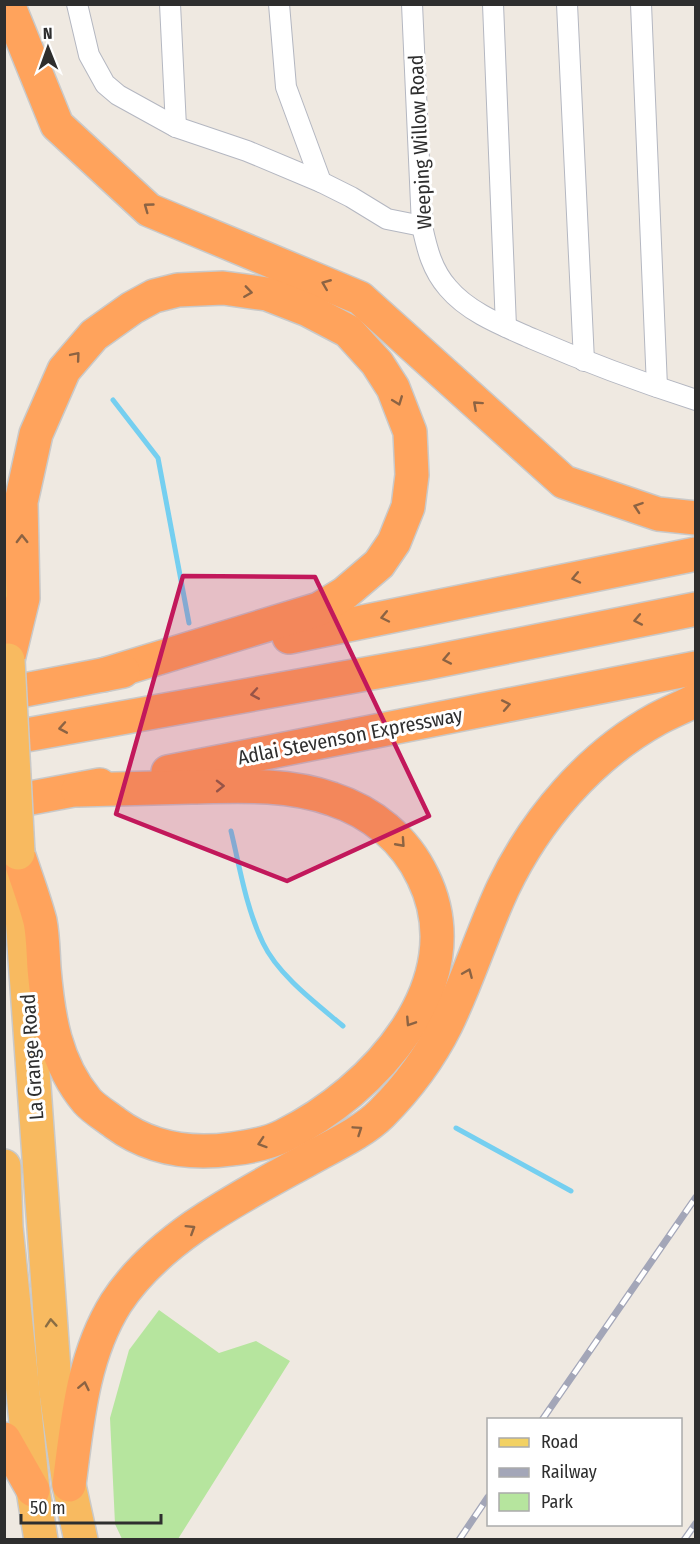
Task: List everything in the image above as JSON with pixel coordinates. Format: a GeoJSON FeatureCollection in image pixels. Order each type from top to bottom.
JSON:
{"type":"FeatureCollection","features":[{"type":"Feature","properties":{"kind":"highway"},"geometry":{"type":"LineString","coordinates":[[8,4],[57,125],[149,210],[360,298],[564,482],[658,514],[696,518]]}},
{"type":"Feature","properties":{"kind":"highway"},"geometry":{"type":"LineString","coordinates":[[78,790],[241,786],[292,789],[332,799],[360,812],[382,825],[400,840],[415,861],[435,907],[438,930],[436,954],[422,1004],[400,1038],[374,1071],[336,1104],[282,1137],[254,1146],[206,1152],[183,1152],[158,1146],[129,1133],[88,1103],[63,1065],[47,1006],[31,925],[18,853],[8,660],[11,590],[21,502],[36,434],[64,370],[94,335],[132,308],[154,296],[178,290],[223,288],[267,294],[308,310],[348,331],[378,363],[388,380],[410,432],[412,475],[408,507],[394,542],[379,564],[345,593],[319,609],[103,675]]}},
{"type":"Feature","properties":{"kind":"highway"},"geometry":{"type":"LineString","coordinates":[[4,694],[696,554]]}},
{"type":"Feature","properties":{"kind":"highway"},"geometry":{"type":"LineString","coordinates":[[4,739],[426,663],[696,609]]}},
{"type":"Feature","properties":{"kind":"highway","name":"Adlai Stevenson Expressway"},"geometry":{"type":"LineString","coordinates":[[4,802],[78,790],[696,668]]}},
{"type":"Feature","properties":{"kind":"highway"},"geometry":{"type":"LineString","coordinates":[[69,1485],[79,1412],[87,1374],[100,1334],[117,1302],[143,1269],[170,1242],[266,1183],[343,1140],[379,1116],[415,1074],[446,1026],[503,887],[535,830],[562,796],[610,752],[656,719],[696,700]]}},
{"type":"Feature","properties":{"kind":"highway","name":"La Grange Road"},"geometry":{"type":"LineString","coordinates":[[31,925],[55,1385],[69,1485],[81,1539]]}},
{"type":"Feature","properties":{"kind":"highway"},"geometry":{"type":"LineString","coordinates":[[4,1166],[6,1227],[33,1490],[41,1539]]}},
{"type":"Feature","properties":{"kind":"highway"},"geometry":{"type":"LineString","coordinates":[[4,1439],[33,1490]]}},
{"type":"Feature","properties":{"kind":"street"},"geometry":{"type":"LineString","coordinates":[[77,4],[89,55],[105,84],[118,94],[176,127],[247,151],[321,182],[387,219],[422,226]]}},
{"type":"Feature","properties":{"kind":"street"},"geometry":{"type":"LineString","coordinates":[[170,4],[176,127]]}},
{"type":"Feature","properties":{"kind":"street"},"geometry":{"type":"LineString","coordinates":[[279,4],[286,87],[321,182]]}},
{"type":"Feature","properties":{"kind":"street","name":"Weeping Willow Road"},"geometry":{"type":"LineString","coordinates":[[412,4],[422,226],[436,272],[448,288],[465,304],[506,327],[584,361],[696,400]]}},
{"type":"Feature","properties":{"kind":"street"},"geometry":{"type":"LineString","coordinates":[[493,4],[506,327]]}},
{"type":"Feature","properties":{"kind":"street"},"geometry":{"type":"LineString","coordinates":[[567,4],[584,361]]}},
{"type":"Feature","properties":{"kind":"street"},"geometry":{"type":"LineString","coordinates":[[641,4],[657,387]]}},
{"type":"Feature","properties":{"kind":"highlighted area"},"geometry":{"type":"Polygon","coordinates":[[[183,576],[315,577],[429,816],[287,881],[116,814],[183,576]]]}},
{"type":"Feature","properties":{"kind":"green space"},"geometry":{"type":"Polygon","coordinates":[[[159,1310],[219,1353],[256,1341],[290,1361],[178,1539],[122,1539],[115,1524],[110,1418],[129,1350],[159,1310]]]}},
{"type":"Feature","properties":{"kind":"waterway"},"geometry":{"type":"LineString","coordinates":[[113,400],[158,458],[189,623]]}},
{"type":"Feature","properties":{"kind":"waterway"},"geometry":{"type":"LineString","coordinates":[[231,831],[244,888],[263,943],[288,978],[343,1026]]}},
{"type":"Feature","properties":{"kind":"waterway"},"geometry":{"type":"LineString","coordinates":[[456,1128],[571,1191]]}},
{"type":"Feature","properties":{"kind":"railway"},"geometry":{"type":"LineString","coordinates":[[543,1418],[696,1197]]}},
{"type":"Feature","properties":{"kind":"railway"},"geometry":{"type":"LineString","coordinates":[[459,1540],[487,1498]]}},
{"type":"Feature","properties":{"kind":"railway"},"geometry":{"type":"LineString","coordinates":[[684,1540],[696,1523]]}}]}
